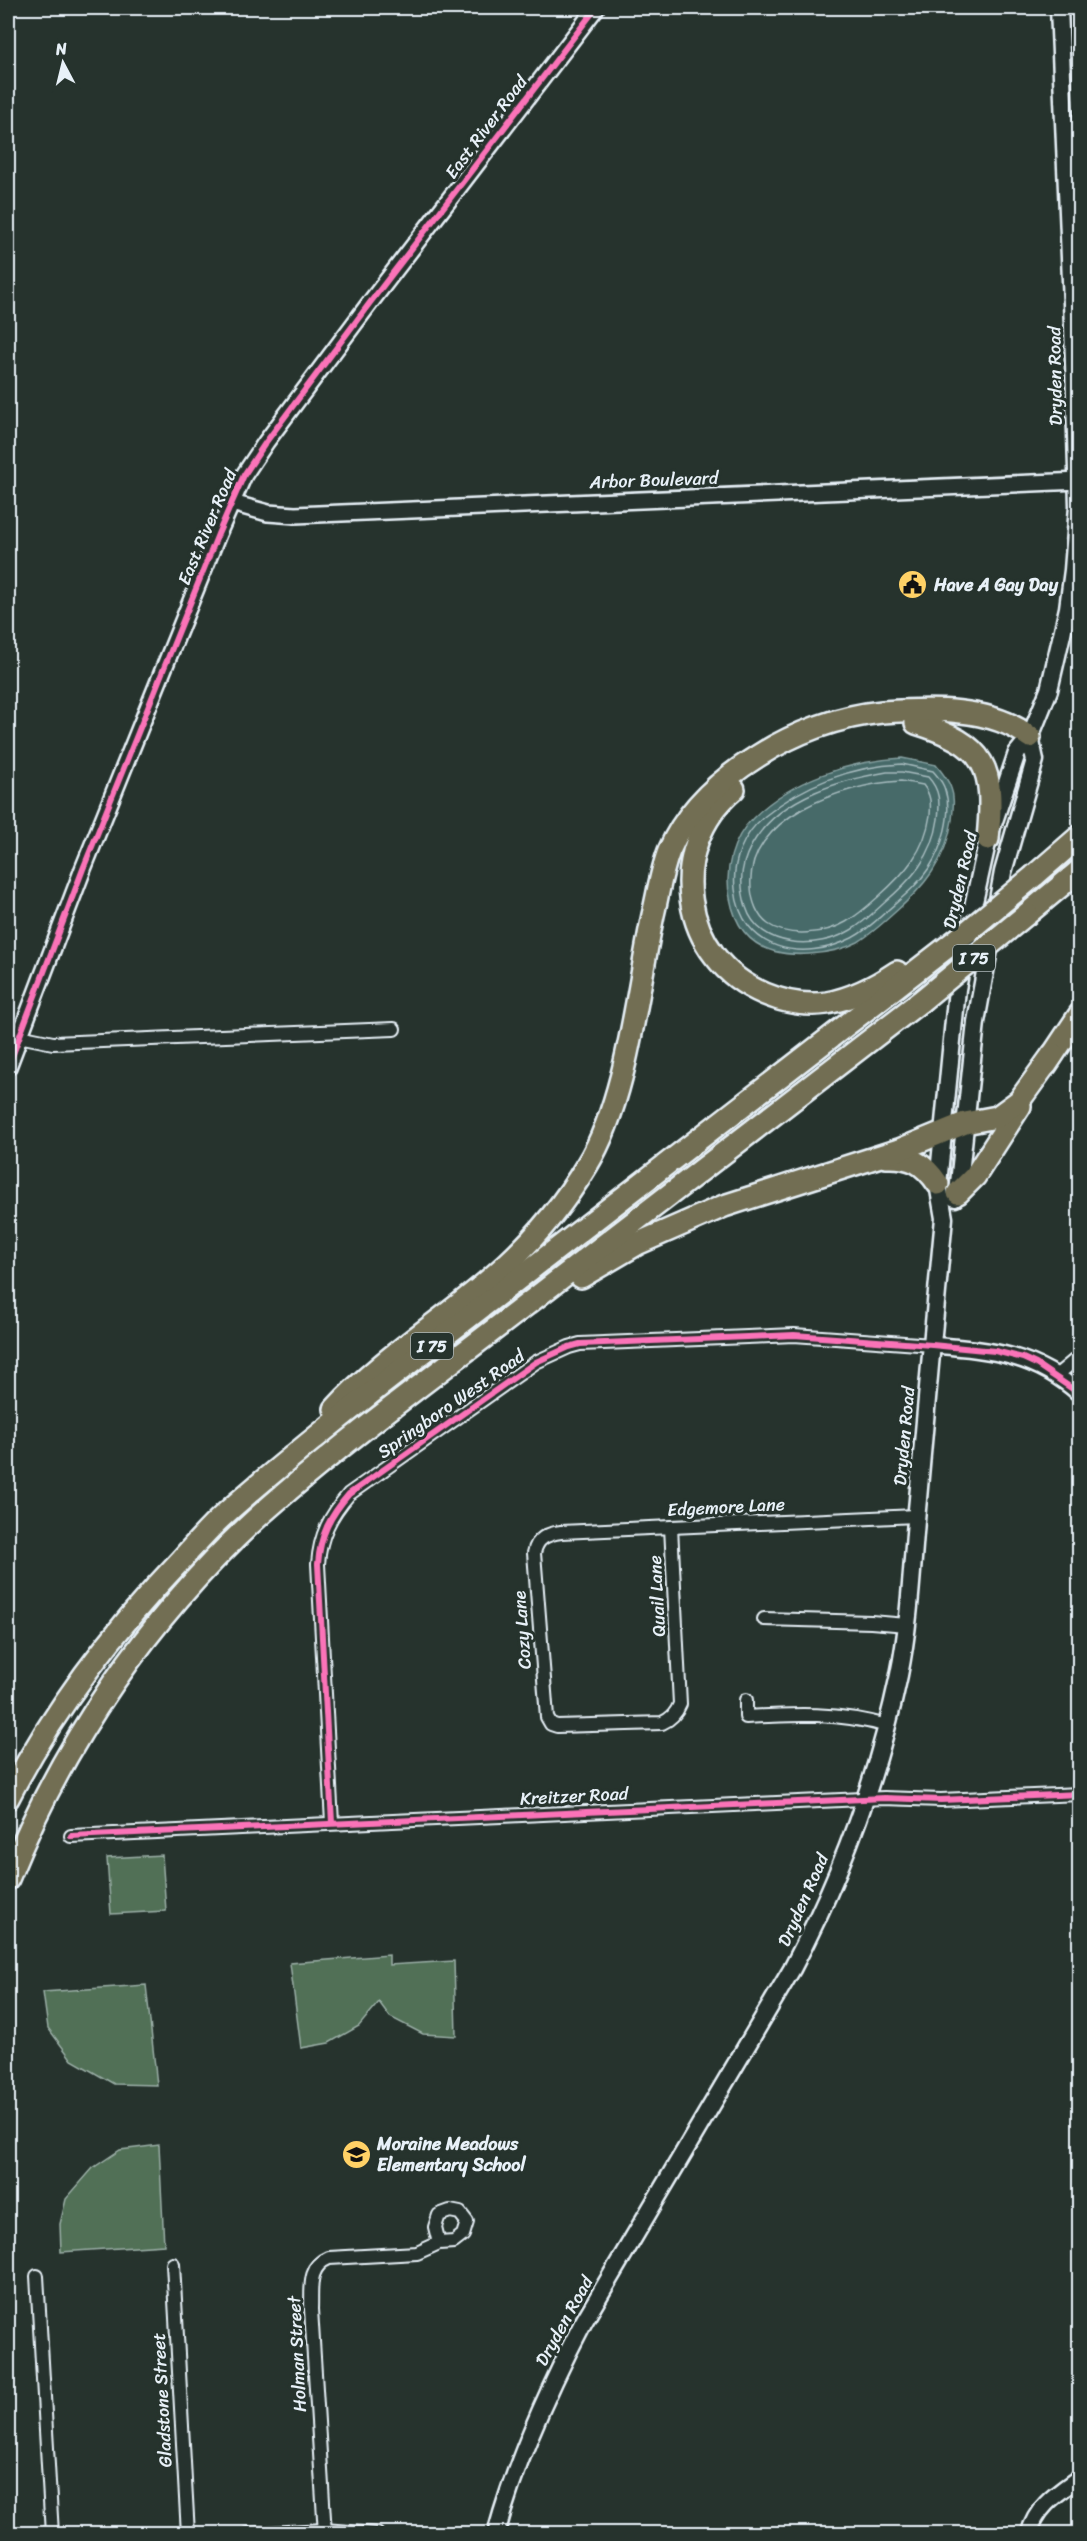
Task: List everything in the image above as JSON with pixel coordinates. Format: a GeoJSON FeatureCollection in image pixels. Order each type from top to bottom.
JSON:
{"type":"FeatureCollection","features":[{"type":"Feature","properties":{"kind":"highway"},"geometry":{"type":"LineString","coordinates":[[292,1456],[360,1382],[506,1265],[544,1227],[589,1162],[603,1132],[622,1069],[663,870],[678,834],[693,811],[711,792],[740,767],[789,738],[846,719],[873,713],[941,711],[972,715],[1015,725],[1030,737]]}},
{"type":"Feature","properties":{"kind":"highway"},"geometry":{"type":"LineString","coordinates":[[929,958],[859,994],[825,1003],[792,1002],[749,988],[716,958],[696,925],[689,901],[690,865],[699,836],[710,815],[750,774],[787,752],[816,740],[889,723],[967,724],[1012,737],[1030,737]]}},
{"type":"Feature","properties":{"kind":"highway"},"geometry":{"type":"LineString","coordinates":[[916,723],[954,736],[969,746],[983,765],[989,780],[991,796],[988,839]]}},
{"type":"Feature","properties":{"kind":"highway","name":"I 75"},"geometry":{"type":"LineString","coordinates":[[8,1798],[62,1706],[147,1595],[224,1514],[292,1456],[929,958],[968,931],[1080,836]]}},
{"type":"Feature","properties":{"kind":"highway","name":"I 75"},"geometry":{"type":"LineString","coordinates":[[8,1879],[28,1831],[75,1742],[127,1665],[172,1606],[241,1534],[302,1479],[921,1001],[1080,870]]}},
{"type":"Feature","properties":{"kind":"highway"},"geometry":{"type":"LineString","coordinates":[[958,1193],[975,1176],[1080,1014]]}},
{"type":"Feature","properties":{"kind":"highway"},"geometry":{"type":"LineString","coordinates":[[482,1339],[639,1243],[724,1206],[943,1134],[965,1124],[997,1117],[1011,1108],[1053,1054]]}},
{"type":"Feature","properties":{"kind":"highway"},"geometry":{"type":"LineString","coordinates":[[868,1159],[888,1157],[913,1159],[923,1165],[938,1184]]}},
{"type":"Feature","properties":{"kind":"main road","name":"Dryden Road"},"geometry":{"type":"LineString","coordinates":[[496,2534],[541,2406],[560,2366],[583,2323],[792,1969],[823,1911],[866,1799],[899,1674],[907,1626],[944,1218],[938,1184],[957,990],[988,839],[1017,753],[1030,737],[1049,690],[1068,608],[1078,512],[1059,8]]}},
{"type":"Feature","properties":{"kind":"main road","name":"Dryden Road"},"geometry":{"type":"LineString","coordinates":[[944,1218],[958,1193],[976,1022],[1003,872],[1035,760],[1030,737]]}},
{"type":"Feature","properties":{"kind":"street","name":"East River Road"},"geometry":{"type":"LineString","coordinates":[[8,1067],[83,869],[244,475],[266,442],[596,8]]}},
{"type":"Feature","properties":{"kind":"street","name":"Arbor Boulevard"},"geometry":{"type":"LineString","coordinates":[[232,503],[268,513],[295,515],[1078,481]]}},
{"type":"Feature","properties":{"kind":"street"},"geometry":{"type":"LineString","coordinates":[[19,1036],[53,1043],[394,1029]]}},
{"type":"Feature","properties":{"kind":"street","name":"Springboro West Road"},"geometry":{"type":"LineString","coordinates":[[332,1822],[318,1564],[319,1550],[327,1524],[349,1494],[536,1362],[569,1347],[592,1344],[794,1335],[981,1349],[1023,1358],[1056,1376],[1080,1394]]}},
{"type":"Feature","properties":{"kind":"street"},"geometry":{"type":"LineString","coordinates":[[1056,1376],[1080,1356]]}},
{"type":"Feature","properties":{"kind":"street","name":"Edgemore Lane"},"geometry":{"type":"LineString","coordinates":[[540,1539],[561,1532],[916,1516]]}},
{"type":"Feature","properties":{"kind":"street","name":"Quail Lane"},"geometry":{"type":"LineString","coordinates":[[548,1720],[557,1726],[662,1723],[677,1711],[680,1704],[671,1527]]}},
{"type":"Feature","properties":{"kind":"street","name":"Cozy Lane"},"geometry":{"type":"LineString","coordinates":[[540,1539],[534,1553],[548,1720]]}},
{"type":"Feature","properties":{"kind":"street"},"geometry":{"type":"LineString","coordinates":[[764,1619],[871,1622],[907,1626]]}},
{"type":"Feature","properties":{"kind":"street"},"geometry":{"type":"LineString","coordinates":[[746,1700],[746,1717],[827,1715],[869,1720],[887,1726]]}},
{"type":"Feature","properties":{"kind":"street","name":"Kreitzer Road"},"geometry":{"type":"LineString","coordinates":[[71,1836],[332,1822],[866,1799],[941,1800],[1080,1794]]}},
{"type":"Feature","properties":{"kind":"street","name":"Holman Street"},"geometry":{"type":"LineString","coordinates":[[324,2532],[311,2308],[314,2271],[322,2261],[329,2258],[417,2253],[439,2243]]}},
{"type":"Feature","properties":{"kind":"street","name":"Gladstone Street"},"geometry":{"type":"LineString","coordinates":[[173,2264],[188,2534]]}},
{"type":"Feature","properties":{"kind":"street"},"geometry":{"type":"LineString","coordinates":[[37,2276],[52,2534]]}},
{"type":"Feature","properties":{"kind":"street"},"geometry":{"type":"LineString","coordinates":[[1029,2534],[1034,2519],[1043,2506],[1080,2477]]}},
{"type":"Feature","properties":{"kind":"street"},"geometry":{"type":"LineString","coordinates":[[249,2534],[324,2532],[377,2534]]}},
{"type":"Feature","properties":{"kind":"green space"},"geometry":{"type":"Polygon","coordinates":[[[162,1855],[166,1911],[111,1914],[107,1858],[162,1855]]]}},
{"type":"Feature","properties":{"kind":"green space"},"geometry":{"type":"Polygon","coordinates":[[[389,1955],[389,1965],[454,1961],[456,2036],[423,2034],[390,2017],[379,2002],[359,2026],[329,2043],[301,2048],[290,1963],[389,1955]]]}},
{"type":"Feature","properties":{"kind":"green space"},"geometry":{"type":"Polygon","coordinates":[[[146,1985],[157,2085],[114,2084],[72,2060],[48,2028],[43,1992],[146,1985]]]}},
{"type":"Feature","properties":{"kind":"green space"},"geometry":{"type":"Polygon","coordinates":[[[159,2145],[164,2245],[61,2252],[60,2224],[66,2199],[93,2168],[120,2150],[159,2145]]]}},
{"type":"Feature","properties":{"kind":"water"},"geometry":{"type":"Polygon","coordinates":[[[902,758],[936,765],[948,782],[953,796],[952,820],[945,848],[924,883],[876,929],[858,942],[846,947],[821,953],[794,954],[780,953],[757,944],[740,926],[734,913],[728,887],[731,855],[746,826],[768,805],[803,783],[842,768],[902,758]]]}},
{"type":"Feature","properties":{"kind":"cycle path"},"geometry":{"type":"LineString","coordinates":[[8,1067],[83,869],[244,475],[369,304],[596,8]]}},
{"type":"Feature","properties":{"kind":"cycle path"},"geometry":{"type":"LineString","coordinates":[[332,1823],[318,1564],[327,1526],[349,1494],[536,1362],[580,1344],[794,1335],[995,1351],[1036,1364],[1080,1394]]}},
{"type":"Feature","properties":{"kind":"cycle path"},"geometry":{"type":"LineString","coordinates":[[71,1836],[884,1798],[941,1800],[1080,1794]]}},
{"type":"Feature","properties":{"kind":"place","name":"Have A Gay Day"},"geometry":{"type":"Point","coordinates":[913,585]}},
{"type":"Feature","properties":{"kind":"place","name":"Moraine Meadows Elementary School"},"geometry":{"type":"Point","coordinates":[356,2154]}}]}
